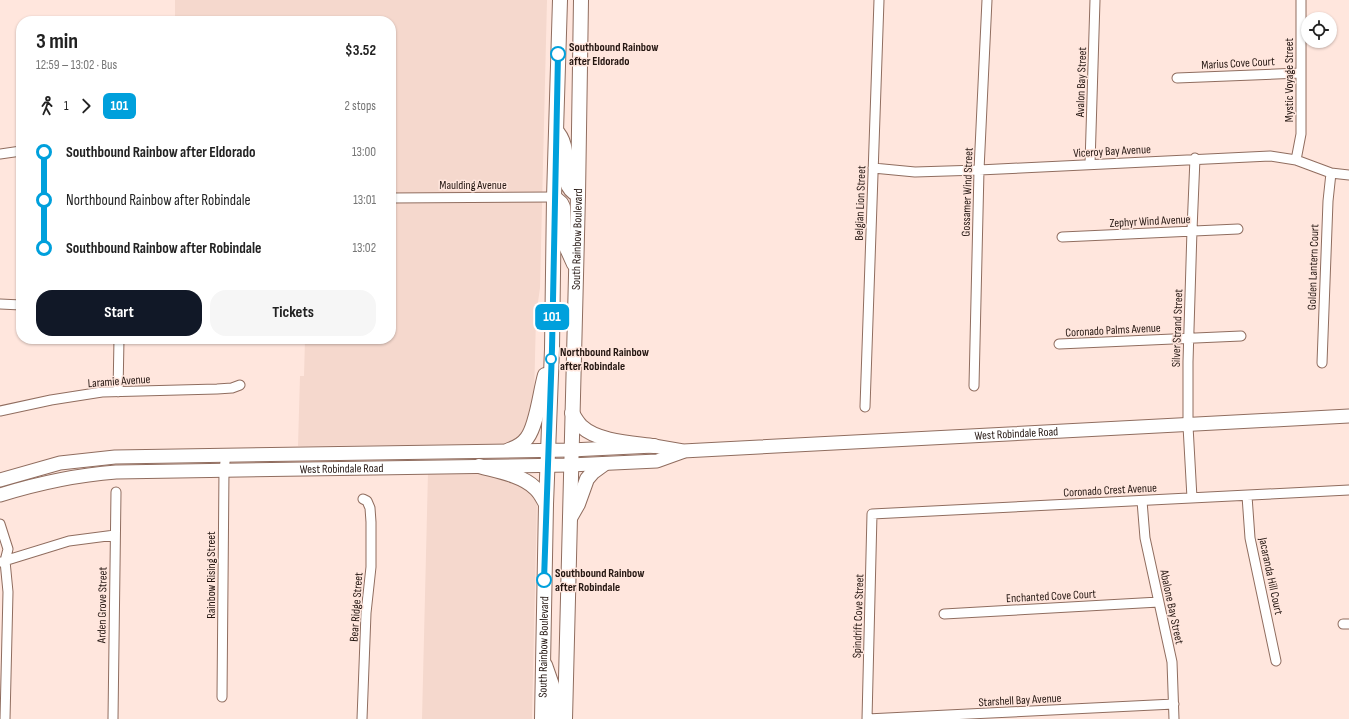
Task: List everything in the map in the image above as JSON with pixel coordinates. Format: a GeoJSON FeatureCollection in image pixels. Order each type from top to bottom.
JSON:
{"type":"FeatureCollection","features":[{"type":"Feature","properties":{"kind":"main road","name":"South Rainbow Boulevard"},"geometry":{"type":"LineString","coordinates":[[542,719],[542,658],[552,349],[554,197],[560,0]]}},
{"type":"Feature","properties":{"kind":"main road","name":"South Rainbow Boulevard"},"geometry":{"type":"LineString","coordinates":[[565,719],[570,465],[578,195],[581,0]]}},
{"type":"Feature","properties":{"kind":"main road"},"geometry":{"type":"LineString","coordinates":[[556,129],[563,139],[566,181],[570,189],[578,195]]}},
{"type":"Feature","properties":{"kind":"main road"},"geometry":{"type":"LineString","coordinates":[[554,197],[563,207],[564,242],[575,268]]}},
{"type":"Feature","properties":{"kind":"main road"},"geometry":{"type":"LineString","coordinates":[[508,450],[521,444],[531,430],[552,349]]}},
{"type":"Feature","properties":{"kind":"main road"},"geometry":{"type":"LineString","coordinates":[[572,413],[581,426],[597,435],[616,441],[654,446]]}},
{"type":"Feature","properties":{"kind":"main road","name":"West Robindale Road"},"geometry":{"type":"LineString","coordinates":[[0,480],[53,465],[96,458],[133,456],[571,450],[654,446],[683,452],[1188,426],[1349,416]]}},
{"type":"Feature","properties":{"kind":"main road"},"geometry":{"type":"LineString","coordinates":[[361,468],[377,461],[410,458],[412,456],[412,452]]}},
{"type":"Feature","properties":{"kind":"main road","name":"West Robindale Road"},"geometry":{"type":"LineString","coordinates":[[0,496],[46,482],[81,475],[134,471],[548,466],[657,461],[683,452]]}},
{"type":"Feature","properties":{"kind":"main road"},"geometry":{"type":"LineString","coordinates":[[569,521],[578,504],[587,479],[593,472],[604,464]]}},
{"type":"Feature","properties":{"kind":"main road"},"geometry":{"type":"LineString","coordinates":[[480,466],[517,478],[530,484],[537,490],[546,504]]}},
{"type":"Feature","properties":{"kind":"main road"},"geometry":{"type":"LineString","coordinates":[[542,658],[552,685],[553,719]]}},
{"type":"Feature","properties":{"kind":"street","name":"Belgian Lion Street"},"geometry":{"type":"LineString","coordinates":[[865,407],[879,0]]}},
{"type":"Feature","properties":{"kind":"street","name":"Gossamer Wind Street"},"geometry":{"type":"LineString","coordinates":[[974,386],[979,170],[987,0]]}},
{"type":"Feature","properties":{"kind":"street","name":"Avalon Bay Street"},"geometry":{"type":"LineString","coordinates":[[1090,164],[1095,0]]}},
{"type":"Feature","properties":{"kind":"street","name":"Mystic Voyage Street"},"geometry":{"type":"LineString","coordinates":[[1296,160],[1301,134],[1301,0]]}},
{"type":"Feature","properties":{"kind":"street","name":"Marius Cove Court"},"geometry":{"type":"LineString","coordinates":[[1176,78],[1300,73]]}},
{"type":"Feature","properties":{"kind":"street"},"geometry":{"type":"LineString","coordinates":[[0,154],[16,152]]}},
{"type":"Feature","properties":{"kind":"street","name":"Viceroy Bay Avenue"},"geometry":{"type":"LineString","coordinates":[[874,168],[915,172],[1195,158],[1270,156],[1296,160],[1331,173],[1349,175]]}},
{"type":"Feature","properties":{"kind":"street","name":"Silver Strand Street"},"geometry":{"type":"LineString","coordinates":[[1192,498],[1188,426],[1188,362],[1195,158]]}},
{"type":"Feature","properties":{"kind":"street","name":"Golden Lantern Court"},"geometry":{"type":"LineString","coordinates":[[1322,363],[1328,201],[1331,173]]}},
{"type":"Feature","properties":{"kind":"street","name":"Maulding Avenue"},"geometry":{"type":"LineString","coordinates":[[396,198],[554,197]]}},
{"type":"Feature","properties":{"kind":"street","name":"Zephyr Wind Avenue"},"geometry":{"type":"LineString","coordinates":[[1062,237],[1238,229]]}},
{"type":"Feature","properties":{"kind":"street"},"geometry":{"type":"LineString","coordinates":[[0,304],[16,305]]}},
{"type":"Feature","properties":{"kind":"street","name":"Coronado Palms Avenue"},"geometry":{"type":"LineString","coordinates":[[1059,344],[1241,336]]}},
{"type":"Feature","properties":{"kind":"street"},"geometry":{"type":"LineString","coordinates":[[118,392],[119,344]]}},
{"type":"Feature","properties":{"kind":"street","name":"Laramie Avenue"},"geometry":{"type":"LineString","coordinates":[[0,411],[51,400],[91,394],[218,389],[240,385]]}},
{"type":"Feature","properties":{"kind":"street","name":"Rainbow Rising Street"},"geometry":{"type":"LineString","coordinates":[[222,697],[224,470],[226,454]]}},
{"type":"Feature","properties":{"kind":"street","name":"Coronado Crest Avenue"},"geometry":{"type":"LineString","coordinates":[[872,514],[1349,490]]}},
{"type":"Feature","properties":{"kind":"street","name":"Arden Grove Street"},"geometry":{"type":"LineString","coordinates":[[112,719],[116,492]]}},
{"type":"Feature","properties":{"kind":"street","name":"Jacaranda Hill Court"},"geometry":{"type":"LineString","coordinates":[[1247,496],[1250,538],[1276,661]]}},
{"type":"Feature","properties":{"kind":"street","name":"Bear Ridge Street"},"geometry":{"type":"LineString","coordinates":[[362,719],[366,613],[371,567],[370,508],[367,501],[363,499]]}},
{"type":"Feature","properties":{"kind":"street","name":"Abalone Bay Street"},"geometry":{"type":"LineString","coordinates":[[1142,501],[1145,538],[1172,662],[1174,719]]}},
{"type":"Feature","properties":{"kind":"street","name":"Spindrift Cove Street"},"geometry":{"type":"LineString","coordinates":[[867,719],[872,514]]}},
{"type":"Feature","properties":{"kind":"street"},"geometry":{"type":"LineString","coordinates":[[0,524],[8,549],[2,561],[8,592],[3,686],[5,719]]}},
{"type":"Feature","properties":{"kind":"street"},"geometry":{"type":"LineString","coordinates":[[2,561],[69,541],[115,535]]}},
{"type":"Feature","properties":{"kind":"street","name":"Enchanted Cove Court"},"geometry":{"type":"LineString","coordinates":[[944,614],[1159,602]]}},
{"type":"Feature","properties":{"kind":"street","name":"Starshell Bay Avenue"},"geometry":{"type":"LineString","coordinates":[[867,719],[969,716],[1174,704]]}},
{"type":"Feature","properties":{"kind":"street"},"geometry":{"type":"LineString","coordinates":[[1071,719],[1072,709]]}},
{"type":"Feature","properties":{"kind":"shaded area"},"geometry":{"type":"Polygon","coordinates":[[[175,0],[547,0],[540,288],[536,316],[534,399],[524,433],[509,444],[298,446],[300,376],[304,376],[305,344],[396,344],[396,16],[175,16],[175,0]]]}},
{"type":"Feature","properties":{"kind":"shaded area"},"geometry":{"type":"Polygon","coordinates":[[[428,472],[484,473],[528,487],[537,500],[532,719],[422,719],[428,472]]]}},
{"type":"Feature","properties":{"kind":"bus line","name":"101"},"geometry":{"type":"LineString","coordinates":[[544,580],[552,349],[558,54]]}},
{"type":"Feature","properties":{"kind":"place","name":"Southbound Rainbow after Eldorado"},"geometry":{"type":"Point","coordinates":[558,54]}},
{"type":"Feature","properties":{"kind":"place","name":"Northbound Rainbow after Robindale"},"geometry":{"type":"Point","coordinates":[551,359]}},
{"type":"Feature","properties":{"kind":"place","name":"Southbound Rainbow after Robindale"},"geometry":{"type":"Point","coordinates":[544,580]}}]}
